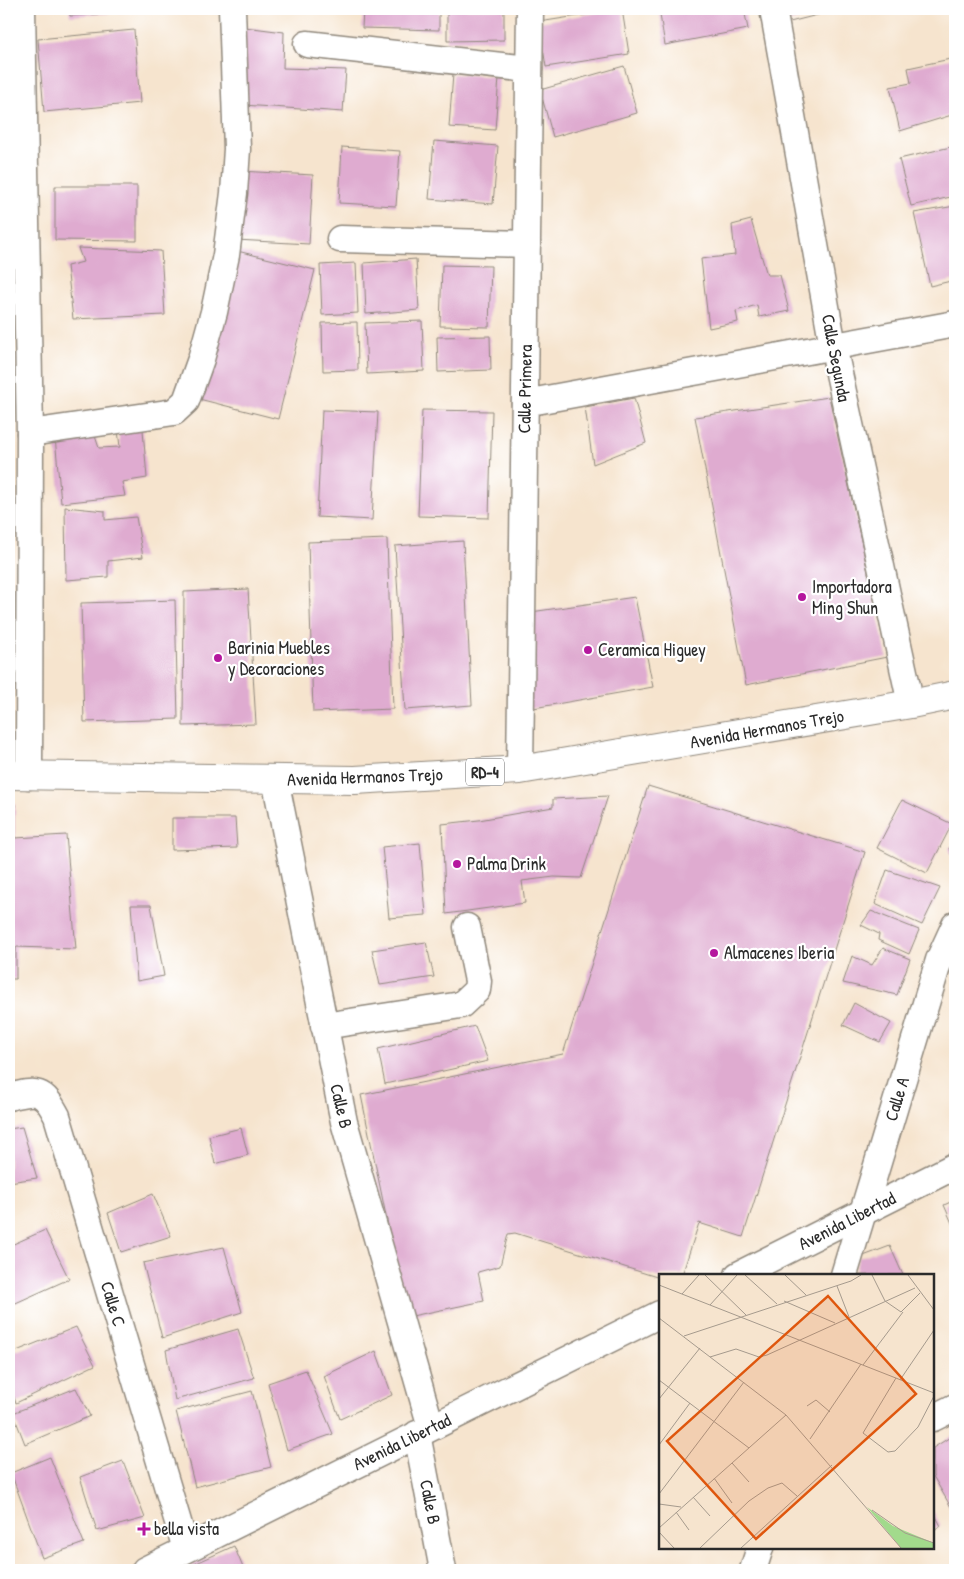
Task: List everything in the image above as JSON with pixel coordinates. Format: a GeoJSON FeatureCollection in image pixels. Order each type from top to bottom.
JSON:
{"type":"FeatureCollection","features":[{"type":"Feature","properties":{"kind":"main road","name":"Avenida Hermanos Trejo"},"geometry":{"type":"LineString","coordinates":[[19,775],[355,780],[520,770],[955,695]]}},
{"type":"Feature","properties":{"kind":"street"},"geometry":{"type":"LineString","coordinates":[[19,775],[30,433],[22,9]]}},
{"type":"Feature","properties":{"kind":"street"},"geometry":{"type":"LineString","coordinates":[[30,433],[174,412],[186,401],[201,359],[214,312],[226,256],[234,194],[237,148],[232,9]]}},
{"type":"Feature","properties":{"kind":"street","name":"Calle Primera"},"geometry":{"type":"LineString","coordinates":[[520,770],[530,9]]}},
{"type":"Feature","properties":{"kind":"street","name":"Calle Segunda"},"geometry":{"type":"LineString","coordinates":[[772,9],[833,346],[910,704]]}},
{"type":"Feature","properties":{"kind":"street"},"geometry":{"type":"LineString","coordinates":[[308,44],[530,69]]}},
{"type":"Feature","properties":{"kind":"street"},"geometry":{"type":"LineString","coordinates":[[340,239],[527,244]]}},
{"type":"Feature","properties":{"kind":"street"},"geometry":{"type":"LineString","coordinates":[[525,404],[955,324]]}},
{"type":"Feature","properties":{"kind":"street","name":"Calle B"},"geometry":{"type":"LineString","coordinates":[[275,779],[344,1122],[424,1431],[443,1570]]}},
{"type":"Feature","properties":{"kind":"street","name":"Calle A"},"geometry":{"type":"LineString","coordinates":[[844,1274],[939,960],[955,925]]}},
{"type":"Feature","properties":{"kind":"street"},"geometry":{"type":"LineString","coordinates":[[324,1026],[461,1005],[477,990],[478,981],[467,927]]}},
{"type":"Feature","properties":{"kind":"street","name":"Calle C"},"geometry":{"type":"LineString","coordinates":[[9,1097],[29,1092],[41,1095],[49,1101],[57,1116],[186,1550]]}},
{"type":"Feature","properties":{"kind":"street","name":"Avenida Libertad"},"geometry":{"type":"LineString","coordinates":[[740,1274],[955,1166]]}},
{"type":"Feature","properties":{"kind":"street","name":"Avenida Libertad"},"geometry":{"type":"LineString","coordinates":[[153,1568],[659,1314]]}},
{"type":"Feature","properties":{"kind":"street"},"geometry":{"type":"LineString","coordinates":[[934,1418],[955,1407]]}},
{"type":"Feature","properties":{"kind":"street"},"geometry":{"type":"LineString","coordinates":[[753,1570],[760,1549]]}},
{"type":"Feature","properties":{"kind":"building"},"geometry":{"type":"Polygon","coordinates":[[[69,9],[129,9],[129,12],[70,16],[69,9]]]}},
{"type":"Feature","properties":{"kind":"building"},"geometry":{"type":"Polygon","coordinates":[[[363,9],[439,9],[439,30],[362,28],[363,9]]]}},
{"type":"Feature","properties":{"kind":"building"},"geometry":{"type":"Polygon","coordinates":[[[447,9],[504,9],[504,40],[447,41],[447,9]]]}},
{"type":"Feature","properties":{"kind":"building"},"geometry":{"type":"Polygon","coordinates":[[[622,9],[629,54],[546,67],[539,22],[622,9]]]}},
{"type":"Feature","properties":{"kind":"building"},"geometry":{"type":"Polygon","coordinates":[[[659,9],[744,9],[748,29],[665,45],[659,9]]]}},
{"type":"Feature","properties":{"kind":"building"},"geometry":{"type":"Polygon","coordinates":[[[781,9],[841,9],[782,24],[781,9]]]}},
{"type":"Feature","properties":{"kind":"building"},"geometry":{"type":"Polygon","coordinates":[[[245,27],[284,32],[283,68],[346,70],[343,112],[243,105],[245,27]]]}},
{"type":"Feature","properties":{"kind":"building"},"geometry":{"type":"Polygon","coordinates":[[[134,30],[140,103],[44,112],[38,39],[134,30]]]}},
{"type":"Feature","properties":{"kind":"building"},"geometry":{"type":"Polygon","coordinates":[[[955,58],[955,114],[900,131],[890,87],[911,83],[908,68],[955,58]]]}},
{"type":"Feature","properties":{"kind":"building"},"geometry":{"type":"Polygon","coordinates":[[[624,66],[637,113],[553,137],[540,90],[624,66]]]}},
{"type":"Feature","properties":{"kind":"building"},"geometry":{"type":"Polygon","coordinates":[[[453,74],[499,77],[495,130],[449,127],[453,74]]]}},
{"type":"Feature","properties":{"kind":"building"},"geometry":{"type":"Polygon","coordinates":[[[434,141],[498,146],[493,204],[429,199],[434,141]]]}},
{"type":"Feature","properties":{"kind":"building"},"geometry":{"type":"Polygon","coordinates":[[[955,146],[955,196],[911,206],[899,159],[955,146]]]}},
{"type":"Feature","properties":{"kind":"building"},"geometry":{"type":"Polygon","coordinates":[[[342,147],[400,151],[396,206],[339,203],[342,147]]]}},
{"type":"Feature","properties":{"kind":"building"},"geometry":{"type":"Polygon","coordinates":[[[240,171],[313,175],[309,244],[236,240],[240,171]]]}},
{"type":"Feature","properties":{"kind":"building"},"geometry":{"type":"Polygon","coordinates":[[[55,186],[137,186],[137,241],[55,240],[55,186]]]}},
{"type":"Feature","properties":{"kind":"building"},"geometry":{"type":"Polygon","coordinates":[[[955,206],[955,280],[930,286],[914,213],[955,206]]]}},
{"type":"Feature","properties":{"kind":"building"},"geometry":{"type":"Polygon","coordinates":[[[751,220],[767,275],[780,275],[789,311],[759,317],[757,305],[736,311],[738,322],[709,328],[701,259],[735,255],[732,225],[751,220]]]}},
{"type":"Feature","properties":{"kind":"building"},"geometry":{"type":"Polygon","coordinates":[[[78,248],[161,251],[165,315],[73,319],[67,266],[83,262],[78,248]]]}},
{"type":"Feature","properties":{"kind":"building"},"geometry":{"type":"Polygon","coordinates":[[[229,249],[315,270],[278,419],[191,397],[229,249]]]}},
{"type":"Feature","properties":{"kind":"building"},"geometry":{"type":"Polygon","coordinates":[[[416,259],[419,310],[366,314],[364,263],[416,259]]]}},
{"type":"Feature","properties":{"kind":"building"},"geometry":{"type":"Polygon","coordinates":[[[356,263],[358,313],[322,315],[320,265],[356,263]]]}},
{"type":"Feature","properties":{"kind":"building"},"geometry":{"type":"Polygon","coordinates":[[[442,265],[491,266],[489,327],[440,326],[442,265]]]}},
{"type":"Feature","properties":{"kind":"building"},"geometry":{"type":"Polygon","coordinates":[[[422,321],[424,371],[367,374],[365,323],[422,321]]]}},
{"type":"Feature","properties":{"kind":"building"},"geometry":{"type":"Polygon","coordinates":[[[357,322],[358,370],[323,371],[322,323],[357,322]]]}},
{"type":"Feature","properties":{"kind":"building"},"geometry":{"type":"Polygon","coordinates":[[[490,336],[491,370],[438,372],[437,337],[490,336]]]}},
{"type":"Feature","properties":{"kind":"building"},"geometry":{"type":"Polygon","coordinates":[[[829,397],[887,657],[746,685],[695,417],[829,397]]]}},
{"type":"Feature","properties":{"kind":"building"},"geometry":{"type":"Polygon","coordinates":[[[634,398],[646,443],[593,464],[585,407],[634,398]]]}},
{"type":"Feature","properties":{"kind":"building"},"geometry":{"type":"Polygon","coordinates":[[[322,410],[378,412],[372,520],[317,517],[322,410]]]}},
{"type":"Feature","properties":{"kind":"building"},"geometry":{"type":"Polygon","coordinates":[[[422,410],[492,411],[489,518],[418,516],[422,410]]]}},
{"type":"Feature","properties":{"kind":"building"},"geometry":{"type":"Polygon","coordinates":[[[118,430],[143,430],[147,478],[122,482],[125,496],[61,503],[55,437],[95,436],[99,448],[120,447],[118,430]]]}},
{"type":"Feature","properties":{"kind":"building"},"geometry":{"type":"Polygon","coordinates":[[[65,507],[105,511],[105,520],[136,517],[143,557],[108,561],[108,577],[66,580],[65,507]]]}},
{"type":"Feature","properties":{"kind":"building"},"geometry":{"type":"Polygon","coordinates":[[[387,539],[393,709],[313,712],[308,542],[387,539]]]}},
{"type":"Feature","properties":{"kind":"building"},"geometry":{"type":"Polygon","coordinates":[[[463,541],[472,705],[405,710],[395,546],[463,541]]]}},
{"type":"Feature","properties":{"kind":"building","name":"Barinia Muebles y Decoraciones"},"geometry":{"type":"Polygon","coordinates":[[[248,589],[256,724],[183,726],[184,592],[248,589]]]}},
{"type":"Feature","properties":{"kind":"building","name":"Ceramica Higuey"},"geometry":{"type":"Polygon","coordinates":[[[635,597],[653,687],[528,709],[531,612],[635,597]]]}},
{"type":"Feature","properties":{"kind":"building"},"geometry":{"type":"Polygon","coordinates":[[[175,600],[178,719],[84,722],[81,603],[175,600]]]}},
{"type":"Feature","properties":{"kind":"building","name":"Almacenes Iberia"},"geometry":{"type":"Polygon","coordinates":[[[648,786],[865,852],[743,1237],[699,1223],[682,1274],[659,1274],[659,1278],[515,1233],[508,1234],[500,1266],[478,1272],[484,1301],[407,1317],[361,1095],[563,1054],[648,786]]]}},
{"type":"Feature","properties":{"kind":"building"},"geometry":{"type":"Polygon","coordinates":[[[608,796],[581,878],[554,877],[522,881],[525,903],[446,914],[442,824],[479,820],[553,807],[553,799],[608,796]]]}},
{"type":"Feature","properties":{"kind":"building"},"geometry":{"type":"Polygon","coordinates":[[[902,800],[952,824],[927,873],[877,848],[902,800]]]}},
{"type":"Feature","properties":{"kind":"building"},"geometry":{"type":"Polygon","coordinates":[[[9,804],[15,804],[15,838],[66,835],[76,949],[16,947],[16,979],[9,979],[9,804]]]}},
{"type":"Feature","properties":{"kind":"building"},"geometry":{"type":"Polygon","coordinates":[[[172,818],[235,818],[237,848],[172,850],[172,818]]]}},
{"type":"Feature","properties":{"kind":"building"},"geometry":{"type":"Polygon","coordinates":[[[420,843],[426,915],[389,918],[382,847],[420,843]]]}},
{"type":"Feature","properties":{"kind":"building"},"geometry":{"type":"Polygon","coordinates":[[[955,845],[955,864],[949,848],[955,845]]]}},
{"type":"Feature","properties":{"kind":"building"},"geometry":{"type":"Polygon","coordinates":[[[887,870],[940,888],[922,925],[875,904],[887,870]]]}},
{"type":"Feature","properties":{"kind":"building"},"geometry":{"type":"Polygon","coordinates":[[[131,905],[151,905],[164,976],[137,981],[131,905]]]}},
{"type":"Feature","properties":{"kind":"building"},"geometry":{"type":"Polygon","coordinates":[[[871,911],[919,930],[909,954],[878,940],[879,934],[861,925],[871,911]]]}},
{"type":"Feature","properties":{"kind":"building"},"geometry":{"type":"Polygon","coordinates":[[[426,942],[434,977],[380,985],[372,950],[426,942]]]}},
{"type":"Feature","properties":{"kind":"building"},"geometry":{"type":"Polygon","coordinates":[[[883,948],[910,959],[897,995],[843,983],[852,956],[872,965],[883,948]]]}},
{"type":"Feature","properties":{"kind":"building"},"geometry":{"type":"Polygon","coordinates":[[[854,1003],[891,1023],[880,1042],[843,1025],[854,1003]]]}},
{"type":"Feature","properties":{"kind":"building"},"geometry":{"type":"Polygon","coordinates":[[[475,1026],[488,1061],[385,1084],[378,1049],[475,1026]]]}},
{"type":"Feature","properties":{"kind":"building"},"geometry":{"type":"Polygon","coordinates":[[[22,1127],[37,1178],[9,1182],[9,1129],[22,1127]]]}},
{"type":"Feature","properties":{"kind":"building"},"geometry":{"type":"Polygon","coordinates":[[[241,1128],[248,1155],[215,1164],[209,1136],[241,1128]]]}},
{"type":"Feature","properties":{"kind":"building"},"geometry":{"type":"Polygon","coordinates":[[[153,1194],[171,1236],[121,1252],[108,1213],[153,1194]]]}},
{"type":"Feature","properties":{"kind":"building"},"geometry":{"type":"Polygon","coordinates":[[[955,1200],[955,1230],[944,1205],[955,1200]]]}},
{"type":"Feature","properties":{"kind":"building"},"geometry":{"type":"Polygon","coordinates":[[[45,1230],[69,1279],[9,1306],[9,1246],[45,1230]]]}},
{"type":"Feature","properties":{"kind":"building"},"geometry":{"type":"Polygon","coordinates":[[[890,1246],[903,1274],[855,1274],[858,1258],[890,1246]]]}},
{"type":"Feature","properties":{"kind":"building"},"geometry":{"type":"Polygon","coordinates":[[[224,1247],[242,1312],[162,1338],[143,1263],[224,1247]]]}},
{"type":"Feature","properties":{"kind":"building"},"geometry":{"type":"Polygon","coordinates":[[[76,1327],[95,1365],[16,1403],[9,1384],[9,1354],[76,1327]]]}},
{"type":"Feature","properties":{"kind":"building"},"geometry":{"type":"Polygon","coordinates":[[[238,1329],[254,1378],[175,1400],[166,1350],[238,1329]]]}},
{"type":"Feature","properties":{"kind":"building"},"geometry":{"type":"Polygon","coordinates":[[[376,1351],[392,1395],[340,1419],[324,1376],[376,1351]]]}},
{"type":"Feature","properties":{"kind":"building"},"geometry":{"type":"Polygon","coordinates":[[[306,1370],[333,1434],[287,1450],[268,1383],[306,1370]]]}},
{"type":"Feature","properties":{"kind":"building"},"geometry":{"type":"Polygon","coordinates":[[[76,1388],[90,1416],[25,1444],[13,1413],[76,1388]]]}},
{"type":"Feature","properties":{"kind":"building"},"geometry":{"type":"Polygon","coordinates":[[[252,1391],[271,1467],[195,1487],[176,1411],[252,1391]]]}},
{"type":"Feature","properties":{"kind":"building"},"geometry":{"type":"Polygon","coordinates":[[[955,1434],[955,1514],[934,1478],[934,1447],[955,1434]]]}},
{"type":"Feature","properties":{"kind":"building"},"geometry":{"type":"Polygon","coordinates":[[[50,1457],[84,1543],[42,1558],[11,1473],[50,1457]]]}},
{"type":"Feature","properties":{"kind":"building"},"geometry":{"type":"Polygon","coordinates":[[[123,1461],[145,1518],[97,1531],[80,1477],[123,1461]]]}},
{"type":"Feature","properties":{"kind":"building"},"geometry":{"type":"Polygon","coordinates":[[[934,1513],[941,1526],[934,1530],[934,1513]]]}},
{"type":"Feature","properties":{"kind":"building"},"geometry":{"type":"Polygon","coordinates":[[[234,1546],[244,1570],[191,1570],[190,1566],[234,1546]]]}},
{"type":"Feature","properties":{"kind":"place","name":"Importadora Ming Shun"},"geometry":{"type":"Point","coordinates":[802,597]}},
{"type":"Feature","properties":{"kind":"place","name":"Ceramica Higuey"},"geometry":{"type":"Point","coordinates":[588,650]}},
{"type":"Feature","properties":{"kind":"place","name":"Barinia Muebles y Decoraciones"},"geometry":{"type":"Point","coordinates":[218,658]}},
{"type":"Feature","properties":{"kind":"place","name":"Palma Drink"},"geometry":{"type":"Point","coordinates":[457,864]}},
{"type":"Feature","properties":{"kind":"place","name":"Almacenes Iberia"},"geometry":{"type":"Point","coordinates":[714,953]}},
{"type":"Feature","properties":{"kind":"place","name":"bella vista"},"geometry":{"type":"Point","coordinates":[144,1529]}}]}
